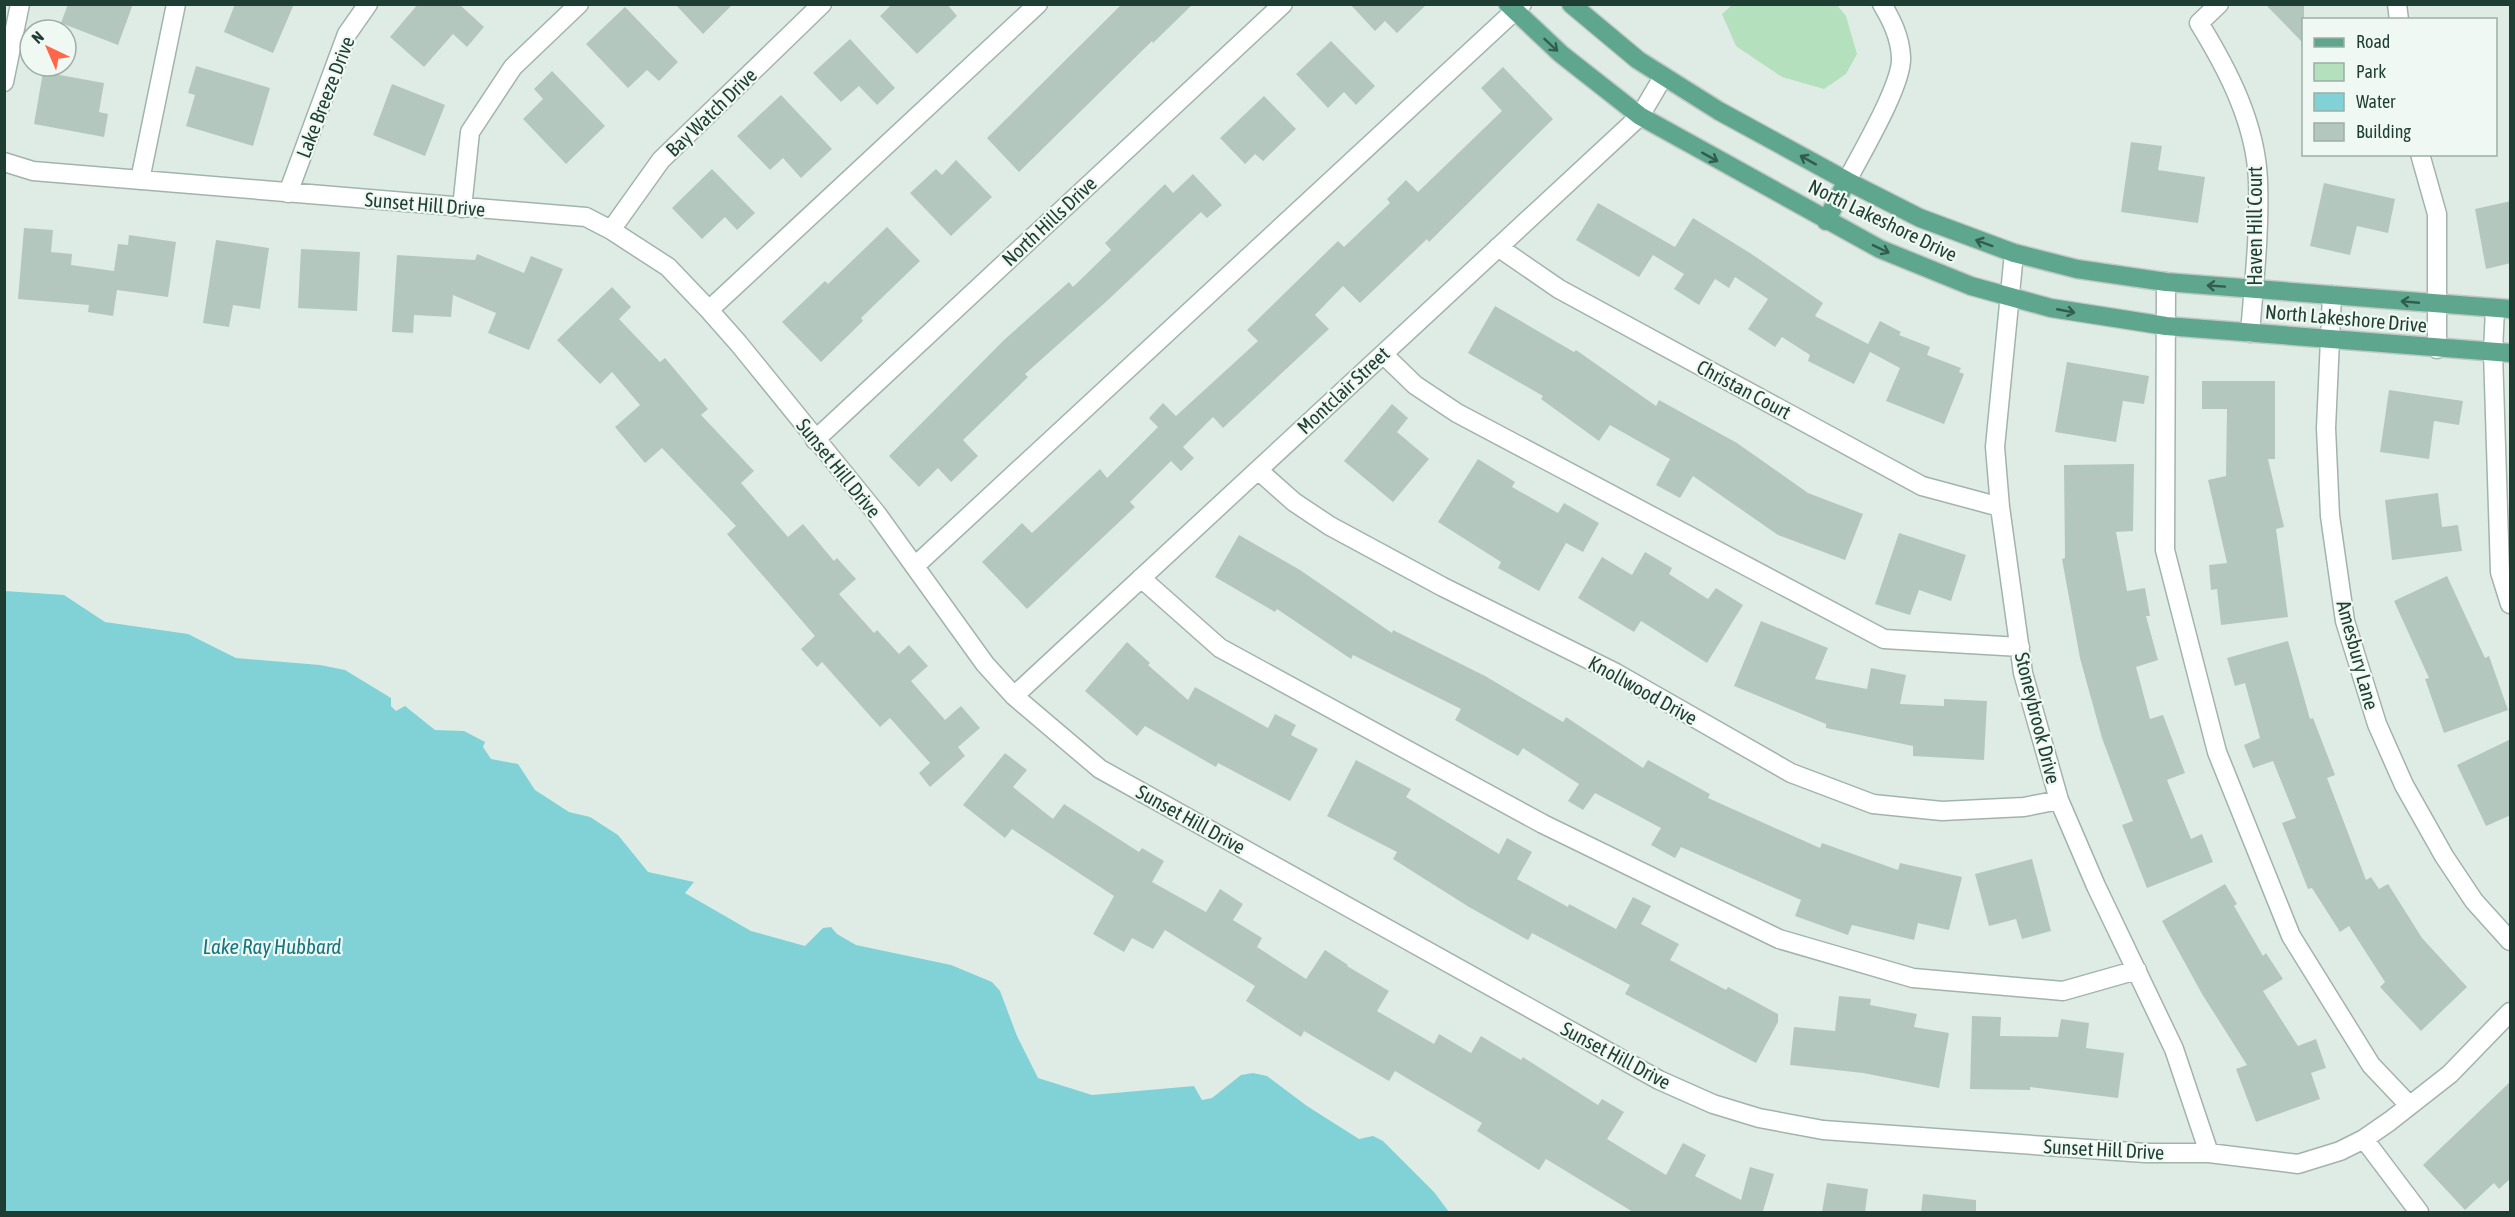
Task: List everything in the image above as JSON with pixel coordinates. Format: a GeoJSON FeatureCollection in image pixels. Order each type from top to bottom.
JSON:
{"type":"FeatureCollection","features":[{"type":"Feature","properties":{"kind":"main road","name":"North Lakeshore Drive"},"geometry":{"type":"LineString","coordinates":[[1571,4],[1622,47],[1663,77],[1847,181],[1920,218],[2014,253],[2111,276],[2503,309]]}},
{"type":"Feature","properties":{"kind":"main road","name":"North Lakeshore Drive"},"geometry":{"type":"LineString","coordinates":[[1515,7],[1561,54],[1640,116],[1826,221],[1880,249],[1936,273],[2009,297],[2085,315],[2166,326],[2502,353]]}},
{"type":"Feature","properties":{"kind":"main road"},"geometry":{"type":"LineString","coordinates":[[1826,221],[1847,181]]}},
{"type":"Feature","properties":{"kind":"street"},"geometry":{"type":"LineString","coordinates":[[4,82],[20,4]]}},
{"type":"Feature","properties":{"kind":"street"},"geometry":{"type":"LineString","coordinates":[[140,180],[176,4]]}},
{"type":"Feature","properties":{"kind":"street","name":"Lake Breeze Drive"},"geometry":{"type":"LineString","coordinates":[[288,194],[347,34],[368,4]]}},
{"type":"Feature","properties":{"kind":"street"},"geometry":{"type":"LineString","coordinates":[[462,207],[470,132],[513,67],[579,4]]}},
{"type":"Feature","properties":{"kind":"street","name":"Bay Watch Drive"},"geometry":{"type":"LineString","coordinates":[[611,230],[662,160],[822,4]]}},
{"type":"Feature","properties":{"kind":"street"},"geometry":{"type":"LineString","coordinates":[[709,310],[1038,4]]}},
{"type":"Feature","properties":{"kind":"street","name":"North Hills Drive"},"geometry":{"type":"LineString","coordinates":[[815,440],[1283,4]]}},
{"type":"Feature","properties":{"kind":"street"},"geometry":{"type":"LineString","coordinates":[[1847,181],[1893,91],[1901,59],[1895,28],[1882,4]]}},
{"type":"Feature","properties":{"kind":"street","name":"Haven Hill Court"},"geometry":{"type":"LineString","coordinates":[[2219,4],[2199,23],[2229,76],[2249,127],[2258,180],[2250,333]]}},
{"type":"Feature","properties":{"kind":"street"},"geometry":{"type":"LineString","coordinates":[[915,567],[1515,7]]}},
{"type":"Feature","properties":{"kind":"street","name":"Montclair Street"},"geometry":{"type":"LineString","coordinates":[[1014,696],[1640,116],[1663,77]]}},
{"type":"Feature","properties":{"kind":"street"},"geometry":{"type":"LineString","coordinates":[[2421,156],[2437,214],[2439,305],[2437,349]]}},
{"type":"Feature","properties":{"kind":"street","name":"Sunset Hill Drive"},"geometry":{"type":"LineString","coordinates":[[4,162],[33,171],[586,217],[611,230],[668,267],[709,310],[877,514],[986,664],[1014,696],[1100,769],[1659,1080],[1713,1104],[1759,1118],[1823,1130],[2145,1153],[2209,1153],[2298,1164],[2340,1151],[2364,1139],[2450,1074],[2511,1012]]}},
{"type":"Feature","properties":{"kind":"street","name":"Christan Court"},"geometry":{"type":"LineString","coordinates":[[1498,247],[1559,289],[1922,486],[2000,507]]}},
{"type":"Feature","properties":{"kind":"street","name":"Stoneybrook Drive"},"geometry":{"type":"LineString","coordinates":[[2014,253],[1995,447],[2000,507],[2023,673],[2059,800],[2096,886],[2174,1049],[2209,1153]]}},
{"type":"Feature","properties":{"kind":"street"},"geometry":{"type":"LineString","coordinates":[[2166,282],[2165,550],[2217,752],[2291,936],[2371,1065],[2409,1105]]}},
{"type":"Feature","properties":{"kind":"street","name":"Amesbury Lane"},"geometry":{"type":"LineString","coordinates":[[2332,295],[2325,428],[2330,516],[2349,632],[2377,724],[2404,785],[2444,856],[2474,901],[2511,941]]}},
{"type":"Feature","properties":{"kind":"street"},"geometry":{"type":"LineString","coordinates":[[2503,309],[2500,572],[2511,604]]}},
{"type":"Feature","properties":{"kind":"street"},"geometry":{"type":"LineString","coordinates":[[1383,354],[1415,385],[1457,413],[1884,639],[2020,647]]}},
{"type":"Feature","properties":{"kind":"street","name":"Knollwood Drive"},"geometry":{"type":"LineString","coordinates":[[1258,470],[1294,502],[1330,526],[1443,587],[1616,673],[1791,773],[1873,804],[1942,811],[2024,807],[2059,800]]}},
{"type":"Feature","properties":{"kind":"street"},"geometry":{"type":"LineString","coordinates":[[1141,578],[1221,648],[1544,824],[1779,939],[1913,978],[2063,991],[2137,970]]}},
{"type":"Feature","properties":{"kind":"street"},"geometry":{"type":"LineString","coordinates":[[2364,1139],[2419,1212]]}},
{"type":"Feature","properties":{"kind":"green space"},"geometry":{"type":"Polygon","coordinates":[[[1732,5],[1837,5],[1846,16],[1857,54],[1846,74],[1824,89],[1782,77],[1736,46],[1722,14],[1732,5]]]}},
{"type":"Feature","properties":{"kind":"water","name":"Lake Ray Hubbard"},"geometry":{"type":"Polygon","coordinates":[[[5,591],[64,595],[105,622],[188,634],[236,658],[320,665],[345,670],[391,698],[391,706],[396,711],[405,706],[435,730],[464,731],[485,742],[483,747],[491,759],[518,764],[535,790],[569,812],[590,817],[618,835],[648,872],[694,882],[685,893],[751,931],[805,946],[823,928],[831,927],[837,934],[856,945],[951,965],[992,982],[1000,991],[1017,1036],[1038,1078],[1092,1095],[1194,1086],[1202,1100],[1212,1098],[1241,1075],[1253,1073],[1267,1076],[1307,1106],[1359,1139],[1373,1136],[1383,1141],[1434,1192],[1449,1212],[5,1212],[5,591]]]}},
{"type":"Feature","properties":{"kind":"building"},"geometry":{"type":"Polygon","coordinates":[[[68,4],[133,4],[118,45],[78,30],[78,18],[63,18],[68,4]]]}},
{"type":"Feature","properties":{"kind":"building"},"geometry":{"type":"Polygon","coordinates":[[[235,4],[294,4],[273,53],[224,32],[235,4]]]}},
{"type":"Feature","properties":{"kind":"building"},"geometry":{"type":"Polygon","coordinates":[[[418,4],[459,4],[484,27],[467,47],[453,34],[424,67],[390,37],[418,4]]]}},
{"type":"Feature","properties":{"kind":"building"},"geometry":{"type":"Polygon","coordinates":[[[675,4],[733,4],[703,34],[675,4]]]}},
{"type":"Feature","properties":{"kind":"building"},"geometry":{"type":"Polygon","coordinates":[[[892,4],[947,4],[957,16],[917,54],[880,16],[892,4]]]}},
{"type":"Feature","properties":{"kind":"building"},"geometry":{"type":"Polygon","coordinates":[[[1122,4],[1193,4],[1153,43],[1152,41],[1019,172],[987,138],[1122,4]]]}},
{"type":"Feature","properties":{"kind":"building"},"geometry":{"type":"Polygon","coordinates":[[[1350,4],[1427,4],[1397,33],[1385,21],[1375,31],[1350,4]]]}},
{"type":"Feature","properties":{"kind":"building"},"geometry":{"type":"Polygon","coordinates":[[[2265,4],[2304,4],[2302,42],[2265,4]]]}},
{"type":"Feature","properties":{"kind":"building"},"geometry":{"type":"Polygon","coordinates":[[[625,7],[678,62],[659,81],[647,70],[628,88],[586,44],[625,7]]]}},
{"type":"Feature","properties":{"kind":"building"},"geometry":{"type":"Polygon","coordinates":[[[850,39],[895,88],[877,105],[859,86],[841,102],[813,73],[850,39]]]}},
{"type":"Feature","properties":{"kind":"building"},"geometry":{"type":"Polygon","coordinates":[[[1331,41],[1375,86],[1356,105],[1344,92],[1328,108],[1296,74],[1331,41]]]}},
{"type":"Feature","properties":{"kind":"building"},"geometry":{"type":"Polygon","coordinates":[[[196,66],[270,88],[253,146],[186,126],[195,95],[188,93],[196,66]]]}},
{"type":"Feature","properties":{"kind":"building"},"geometry":{"type":"Polygon","coordinates":[[[1503,67],[1553,119],[1429,242],[1427,239],[1360,303],[1343,286],[1315,315],[1329,329],[1223,428],[1213,417],[1183,447],[1194,458],[1181,471],[1171,461],[1130,502],[1135,507],[1027,609],[982,562],[1022,523],[1032,533],[1100,469],[1107,478],[1158,427],[1149,418],[1163,403],[1176,416],[1258,341],[1247,330],[1338,241],[1344,247],[1390,203],[1387,199],[1406,180],[1418,192],[1502,111],[1481,88],[1503,67]]]}},
{"type":"Feature","properties":{"kind":"building"},"geometry":{"type":"Polygon","coordinates":[[[552,71],[605,126],[566,164],[523,119],[543,99],[534,89],[552,71]]]}},
{"type":"Feature","properties":{"kind":"building"},"geometry":{"type":"Polygon","coordinates":[[[42,78],[76,78],[104,83],[99,112],[108,114],[104,137],[34,124],[42,78]]]}},
{"type":"Feature","properties":{"kind":"building"},"geometry":{"type":"Polygon","coordinates":[[[392,84],[445,105],[425,156],[373,135],[392,84]]]}},
{"type":"Feature","properties":{"kind":"building"},"geometry":{"type":"Polygon","coordinates":[[[781,95],[832,149],[801,178],[783,158],[770,170],[737,136],[781,95]]]}},
{"type":"Feature","properties":{"kind":"building"},"geometry":{"type":"Polygon","coordinates":[[[1264,96],[1296,129],[1263,161],[1255,154],[1245,164],[1220,138],[1264,96]]]}},
{"type":"Feature","properties":{"kind":"building"},"geometry":{"type":"Polygon","coordinates":[[[2131,142],[2162,146],[2158,170],[2205,177],[2198,223],[2121,212],[2131,142]]]}},
{"type":"Feature","properties":{"kind":"building"},"geometry":{"type":"Polygon","coordinates":[[[956,160],[992,197],[951,236],[910,193],[936,169],[942,175],[956,160]]]}},
{"type":"Feature","properties":{"kind":"building"},"geometry":{"type":"Polygon","coordinates":[[[712,169],[755,213],[737,230],[725,217],[702,239],[672,208],[712,169]]]}},
{"type":"Feature","properties":{"kind":"building"},"geometry":{"type":"Polygon","coordinates":[[[1193,174],[1222,205],[1207,218],[1201,212],[1025,374],[1028,377],[963,440],[978,456],[951,482],[938,468],[919,487],[889,456],[1004,340],[1069,282],[1073,287],[1111,250],[1105,243],[1165,184],[1173,193],[1193,174]]]}},
{"type":"Feature","properties":{"kind":"building"},"geometry":{"type":"Polygon","coordinates":[[[2324,183],[2395,199],[2388,233],[2357,226],[2350,255],[2310,246],[2324,183]]]}},
{"type":"Feature","properties":{"kind":"building"},"geometry":{"type":"Polygon","coordinates":[[[2511,201],[2511,263],[2486,269],[2475,209],[2511,201]]]}},
{"type":"Feature","properties":{"kind":"building"},"geometry":{"type":"Polygon","coordinates":[[[1598,203],[1675,247],[1693,218],[1750,253],[1823,303],[1815,316],[1868,344],[1880,321],[1901,332],[1899,335],[1930,347],[1927,355],[1961,368],[1959,372],[1964,374],[1944,424],[1886,401],[1900,368],[1870,352],[1854,384],[1808,361],[1810,355],[1782,337],[1775,347],[1748,329],[1768,299],[1735,277],[1729,288],[1715,279],[1699,305],[1674,289],[1684,274],[1653,255],[1639,277],[1576,240],[1598,203]]]}},
{"type":"Feature","properties":{"kind":"building"},"geometry":{"type":"Polygon","coordinates":[[[887,227],[920,261],[861,318],[863,321],[821,362],[782,322],[825,281],[828,284],[887,227]]]}},
{"type":"Feature","properties":{"kind":"building"},"geometry":{"type":"Polygon","coordinates":[[[24,228],[53,230],[51,252],[72,254],[71,265],[114,271],[118,244],[128,245],[129,235],[176,242],[168,297],[117,290],[113,316],[88,312],[89,305],[18,299],[24,228]]]}},
{"type":"Feature","properties":{"kind":"building"},"geometry":{"type":"Polygon","coordinates":[[[216,240],[269,248],[260,309],[233,305],[229,327],[203,323],[216,240]]]}},
{"type":"Feature","properties":{"kind":"building"},"geometry":{"type":"Polygon","coordinates":[[[301,249],[360,252],[357,311],[298,308],[301,249]]]}},
{"type":"Feature","properties":{"kind":"building"},"geometry":{"type":"Polygon","coordinates":[[[477,254],[524,273],[531,256],[563,269],[529,350],[488,333],[496,313],[453,295],[451,317],[414,315],[413,333],[392,332],[397,255],[475,260],[477,254]]]}},
{"type":"Feature","properties":{"kind":"building"},"geometry":{"type":"Polygon","coordinates":[[[612,287],[631,307],[619,319],[660,362],[665,358],[708,409],[701,415],[754,471],[741,483],[788,537],[803,524],[834,561],[837,558],[856,579],[839,594],[874,633],[877,630],[899,654],[909,645],[928,666],[911,681],[945,720],[961,706],[980,728],[958,747],[965,756],[930,787],[919,773],[930,763],[890,718],[880,727],[822,662],[817,667],[801,649],[815,636],[727,534],[736,526],[662,448],[645,463],[615,427],[640,405],[612,372],[600,384],[557,340],[612,287]]]}},
{"type":"Feature","properties":{"kind":"building"},"geometry":{"type":"Polygon","coordinates":[[[1495,306],[1574,352],[1576,350],[1656,406],[1659,400],[1737,443],[1808,493],[1863,514],[1845,560],[1778,535],[1693,476],[1680,498],[1656,485],[1670,459],[1610,425],[1599,441],[1541,399],[1543,396],[1468,353],[1495,306]]]}},
{"type":"Feature","properties":{"kind":"building"},"geometry":{"type":"Polygon","coordinates":[[[2067,362],[2149,376],[2144,404],[2123,401],[2116,442],[2055,432],[2067,362]]]}},
{"type":"Feature","properties":{"kind":"building"},"geometry":{"type":"Polygon","coordinates":[[[2202,381],[2275,381],[2275,459],[2268,459],[2284,527],[2276,529],[2288,617],[2221,625],[2217,589],[2211,590],[2209,565],[2227,563],[2208,480],[2226,476],[2227,409],[2202,409],[2202,381]]]}},
{"type":"Feature","properties":{"kind":"building"},"geometry":{"type":"Polygon","coordinates":[[[2389,390],[2463,401],[2459,425],[2434,421],[2429,459],[2380,452],[2389,390]]]}},
{"type":"Feature","properties":{"kind":"building"},"geometry":{"type":"Polygon","coordinates":[[[1392,404],[1408,418],[1397,432],[1429,459],[1393,502],[1344,461],[1392,404]]]}},
{"type":"Feature","properties":{"kind":"building"},"geometry":{"type":"Polygon","coordinates":[[[1478,459],[1515,482],[1512,487],[1558,513],[1564,503],[1599,523],[1583,552],[1566,543],[1539,591],[1498,568],[1501,562],[1438,522],[1478,459]]]}},
{"type":"Feature","properties":{"kind":"building"},"geometry":{"type":"Polygon","coordinates":[[[2134,464],[2133,531],[2116,532],[2127,591],[2145,588],[2150,616],[2146,616],[2158,660],[2136,667],[2150,719],[2163,715],[2185,773],[2167,780],[2191,839],[2202,834],[2213,862],[2147,888],[2122,825],[2133,821],[2102,738],[2080,658],[2062,559],[2065,558],[2064,465],[2134,464]]]}},
{"type":"Feature","properties":{"kind":"building"},"geometry":{"type":"Polygon","coordinates":[[[2438,493],[2442,527],[2458,525],[2462,551],[2392,560],[2385,500],[2438,493]]]}},
{"type":"Feature","properties":{"kind":"building"},"geometry":{"type":"Polygon","coordinates":[[[1899,533],[1966,555],[1951,601],[1919,590],[1910,615],[1875,604],[1899,533]]]}},
{"type":"Feature","properties":{"kind":"building"},"geometry":{"type":"Polygon","coordinates":[[[1239,535],[1300,570],[1392,633],[1393,630],[1485,676],[1563,722],[1566,717],[1643,768],[1648,760],[1710,794],[1708,798],[1820,848],[1822,843],[1898,870],[1900,863],[1962,877],[1949,930],[1918,923],[1914,940],[1852,925],[1848,935],[1795,916],[1801,900],[1681,847],[1675,858],[1651,845],[1661,828],[1595,793],[1583,810],[1568,801],[1579,784],[1523,748],[1518,756],[1455,720],[1461,709],[1353,655],[1351,659],[1277,609],[1275,612],[1215,577],[1239,535]]]}},
{"type":"Feature","properties":{"kind":"building"},"geometry":{"type":"Polygon","coordinates":[[[1645,552],[1672,568],[1669,574],[1708,599],[1716,588],[1743,605],[1707,663],[1641,621],[1634,632],[1578,598],[1602,557],[1632,575],[1645,552]]]}},
{"type":"Feature","properties":{"kind":"building"},"geometry":{"type":"Polygon","coordinates":[[[2447,576],[2485,658],[2489,656],[2508,710],[2444,733],[2425,679],[2429,678],[2394,601],[2447,576]]]}},
{"type":"Feature","properties":{"kind":"building"},"geometry":{"type":"Polygon","coordinates":[[[1761,621],[1828,648],[1815,679],[1867,689],[1871,668],[1906,675],[1900,704],[1944,706],[1944,699],[1987,701],[1984,760],[1913,756],[1913,746],[1826,728],[1826,724],[1734,686],[1761,621]]]}},
{"type":"Feature","properties":{"kind":"building"},"geometry":{"type":"Polygon","coordinates":[[[2288,641],[2310,719],[2313,718],[2335,775],[2327,778],[2366,880],[2371,877],[2379,889],[2388,884],[2422,938],[2467,987],[2421,1031],[2380,987],[2385,982],[2349,926],[2340,932],[2312,888],[2308,889],[2282,823],[2296,818],[2273,761],[2253,768],[2244,745],[2260,738],[2245,683],[2235,686],[2227,658],[2288,641]]]}},
{"type":"Feature","properties":{"kind":"building"},"geometry":{"type":"Polygon","coordinates":[[[1127,642],[1150,663],[1148,665],[1188,700],[1195,687],[1268,728],[1275,714],[1296,725],[1291,735],[1318,749],[1290,801],[1218,763],[1216,767],[1145,726],[1137,736],[1085,691],[1127,642]]]}},
{"type":"Feature","properties":{"kind":"building"},"geometry":{"type":"Polygon","coordinates":[[[2511,739],[2511,815],[2486,826],[2457,765],[2511,739]]]}},
{"type":"Feature","properties":{"kind":"building"},"geometry":{"type":"Polygon","coordinates":[[[1005,753],[1027,770],[1013,787],[1053,819],[1064,804],[1139,852],[1142,848],[1164,861],[1152,882],[1206,912],[1220,889],[1243,904],[1233,920],[1262,938],[1257,947],[1306,979],[1325,950],[1389,991],[1377,1011],[1434,1044],[1439,1034],[1471,1053],[1481,1036],[1521,1060],[1523,1057],[1598,1105],[1602,1099],[1624,1112],[1607,1139],[1666,1175],[1683,1143],[1706,1155],[1695,1176],[1741,1200],[1750,1167],[1774,1174],[1763,1211],[1765,1212],[1633,1212],[1546,1159],[1539,1170],[1477,1131],[1482,1123],[1395,1071],[1389,1081],[1304,1031],[1301,1037],[1246,1001],[1255,986],[1165,930],[1153,949],[1132,938],[1124,952],[1093,934],[1114,896],[1012,829],[1005,838],[963,805],[1005,753]]]}},
{"type":"Feature","properties":{"kind":"building"},"geometry":{"type":"Polygon","coordinates":[[[1356,760],[1411,789],[1406,797],[1499,854],[1507,838],[1532,852],[1517,879],[1568,907],[1569,904],[1616,929],[1633,897],[1651,906],[1641,924],[1679,944],[1670,960],[1778,1014],[1778,1022],[1756,1063],[1625,994],[1630,985],[1532,933],[1528,940],[1469,907],[1393,859],[1397,852],[1327,816],[1356,760]]]}},
{"type":"Feature","properties":{"kind":"building"},"geometry":{"type":"Polygon","coordinates":[[[2032,859],[2051,931],[2022,939],[2016,919],[1989,926],[1975,874],[2032,859]]]}},
{"type":"Feature","properties":{"kind":"building"},"geometry":{"type":"Polygon","coordinates":[[[2225,884],[2237,904],[2234,906],[2263,956],[2266,953],[2283,979],[2263,991],[2298,1046],[2316,1039],[2326,1068],[2311,1073],[2320,1099],[2256,1122],[2236,1069],[2247,1065],[2202,994],[2162,921],[2225,884]]]}},
{"type":"Feature","properties":{"kind":"building"},"geometry":{"type":"Polygon","coordinates":[[[1839,996],[1871,999],[1870,1005],[1917,1014],[1914,1027],[1949,1033],[1939,1088],[1863,1073],[1790,1065],[1794,1027],[1835,1031],[1839,996]]]}},
{"type":"Feature","properties":{"kind":"building"},"geometry":{"type":"Polygon","coordinates":[[[1972,1016],[2001,1017],[2000,1036],[2058,1037],[2061,1019],[2089,1023],[2086,1048],[2124,1053],[2118,1098],[2030,1087],[2030,1090],[1970,1089],[1972,1016]]]}},
{"type":"Feature","properties":{"kind":"building"},"geometry":{"type":"Polygon","coordinates":[[[2511,1081],[2511,1178],[2499,1189],[2494,1183],[2465,1210],[2423,1165],[2511,1081]]]}},
{"type":"Feature","properties":{"kind":"building"},"geometry":{"type":"Polygon","coordinates":[[[1827,1183],[1868,1189],[1865,1212],[1822,1212],[1827,1183]]]}},
{"type":"Feature","properties":{"kind":"building"},"geometry":{"type":"Polygon","coordinates":[[[1923,1194],[1976,1200],[1976,1212],[1921,1212],[1923,1194]]]}}]}
